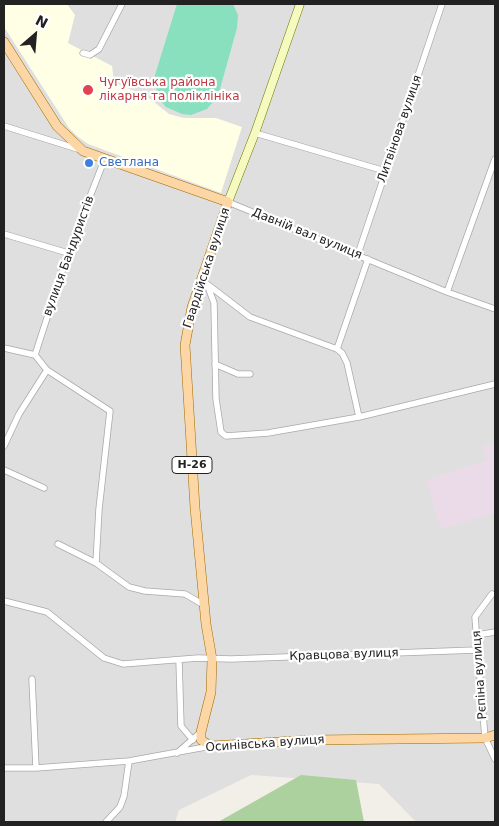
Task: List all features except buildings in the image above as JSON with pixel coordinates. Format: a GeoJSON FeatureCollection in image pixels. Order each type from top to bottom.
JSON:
{"type":"FeatureCollection","features":[{"type":"Feature","properties":{"kind":"main road"},"geometry":{"type":"LineString","coordinates":[[4,42],[57,126],[83,151]]}},
{"type":"Feature","properties":{"kind":"main road","name":"Давній вал вулиця"},"geometry":{"type":"LineString","coordinates":[[83,151],[228,202]]}},
{"type":"Feature","properties":{"kind":"main road","name":"Гвардійська вулиця"},"geometry":{"type":"LineString","coordinates":[[201,732],[210,699],[212,659],[204,605],[184,358],[188,319],[204,282],[228,202]]}},
{"type":"Feature","properties":{"kind":"main road"},"geometry":{"type":"LineString","coordinates":[[201,732],[201,740],[210,746]]}},
{"type":"Feature","properties":{"kind":"main road","name":"Осинівська вулиця"},"geometry":{"type":"LineString","coordinates":[[210,746],[312,740],[485,738],[495,735]]}},
{"type":"Feature","properties":{"kind":"street"},"geometry":{"type":"LineString","coordinates":[[82,53],[90,55],[99,49],[122,4]]}},
{"type":"Feature","properties":{"kind":"street","name":"Гвардійська вулиця"},"geometry":{"type":"LineString","coordinates":[[228,202],[255,133],[300,4]]}},
{"type":"Feature","properties":{"kind":"street","name":"Литвінова вулиця"},"geometry":{"type":"LineString","coordinates":[[358,254],[442,4]]}},
{"type":"Feature","properties":{"kind":"street","name":"Давній вал вулиця"},"geometry":{"type":"LineString","coordinates":[[4,126],[83,151]]}},
{"type":"Feature","properties":{"kind":"street"},"geometry":{"type":"LineString","coordinates":[[255,133],[385,171]]}},
{"type":"Feature","properties":{"kind":"street","name":"вулиця Бандуристів"},"geometry":{"type":"LineString","coordinates":[[35,355],[68,253],[105,158]]}},
{"type":"Feature","properties":{"kind":"street"},"geometry":{"type":"LineString","coordinates":[[447,292],[495,159]]}},
{"type":"Feature","properties":{"kind":"street","name":"Давній вал вулиця"},"geometry":{"type":"LineString","coordinates":[[228,202],[447,292],[495,309]]}},
{"type":"Feature","properties":{"kind":"street"},"geometry":{"type":"LineString","coordinates":[[4,234],[68,253]]}},
{"type":"Feature","properties":{"kind":"street"},"geometry":{"type":"LineString","coordinates":[[337,349],[368,259]]}},
{"type":"Feature","properties":{"kind":"street"},"geometry":{"type":"LineString","coordinates":[[204,282],[250,317],[337,349],[347,363],[360,417]]}},
{"type":"Feature","properties":{"kind":"street"},"geometry":{"type":"LineString","coordinates":[[204,282],[214,303],[216,400],[221,432],[226,436],[244,436],[360,417],[495,384]]}},
{"type":"Feature","properties":{"kind":"street"},"geometry":{"type":"LineString","coordinates":[[4,348],[35,355],[47,370],[111,413],[99,508],[96,563]]}},
{"type":"Feature","properties":{"kind":"street"},"geometry":{"type":"LineString","coordinates":[[215,364],[238,374],[250,374]]}},
{"type":"Feature","properties":{"kind":"street"},"geometry":{"type":"LineString","coordinates":[[4,446],[20,414],[47,370]]}},
{"type":"Feature","properties":{"kind":"street"},"geometry":{"type":"LineString","coordinates":[[4,470],[44,488]]}},
{"type":"Feature","properties":{"kind":"street"},"geometry":{"type":"LineString","coordinates":[[58,544],[96,563],[129,587],[145,591],[185,594],[204,605]]}},
{"type":"Feature","properties":{"kind":"street","name":"Рєпіна вулиця"},"geometry":{"type":"LineString","coordinates":[[492,594],[486,604],[476,614],[476,650],[485,738],[495,759]]}},
{"type":"Feature","properties":{"kind":"street","name":"Кравцова вулиця"},"geometry":{"type":"LineString","coordinates":[[4,601],[47,612],[104,658],[114,663],[123,664],[179,660],[476,650]]}},
{"type":"Feature","properties":{"kind":"street"},"geometry":{"type":"LineString","coordinates":[[477,635],[495,632]]}},
{"type":"Feature","properties":{"kind":"street"},"geometry":{"type":"LineString","coordinates":[[179,660],[181,726],[193,740]]}},
{"type":"Feature","properties":{"kind":"street"},"geometry":{"type":"LineString","coordinates":[[32,679],[36,768]]}},
{"type":"Feature","properties":{"kind":"street"},"geometry":{"type":"LineString","coordinates":[[176,754],[201,732]]}},
{"type":"Feature","properties":{"kind":"street","name":"Осинівська вулиця"},"geometry":{"type":"LineString","coordinates":[[4,768],[36,768],[128,761],[176,754],[210,746]]}},
{"type":"Feature","properties":{"kind":"street"},"geometry":{"type":"LineString","coordinates":[[106,822],[120,807],[124,796],[128,761]]}},
{"type":"Feature","properties":{"kind":"shaded area"},"geometry":{"type":"Polygon","coordinates":[[[4,4],[495,4],[495,822],[416,822],[379,784],[251,775],[179,810],[175,822],[4,822],[4,4]]]}},
{"type":"Feature","properties":{"kind":"shaded area","name":"Чугуївська района лікарня та поліклініка"},"geometry":{"type":"Polygon","coordinates":[[[4,4],[67,4],[75,15],[68,43],[112,66],[114,82],[149,98],[169,114],[184,118],[216,118],[242,127],[221,193],[88,144],[77,136],[69,128],[4,27],[4,4]]]}},
{"type":"Feature","properties":{"kind":"shaded area"},"geometry":{"type":"Polygon","coordinates":[[[495,443],[495,513],[441,529],[426,480],[487,460],[483,447],[495,443]]]}},
{"type":"Feature","properties":{"kind":"green space"},"geometry":{"type":"Polygon","coordinates":[[[177,4],[233,4],[238,15],[237,28],[218,96],[207,109],[191,115],[182,114],[166,107],[160,100],[155,84],[155,75],[177,4]]]}},
{"type":"Feature","properties":{"kind":"green space"},"geometry":{"type":"Polygon","coordinates":[[[301,775],[356,780],[364,822],[218,822],[301,775]]]}},
{"type":"Feature","properties":{"kind":"place","name":"Чугуївська района лікарня та поліклініка"},"geometry":{"type":"Point","coordinates":[88,90]}},
{"type":"Feature","properties":{"kind":"place","name":"Светлана"},"geometry":{"type":"Point","coordinates":[89,163]}}]}
